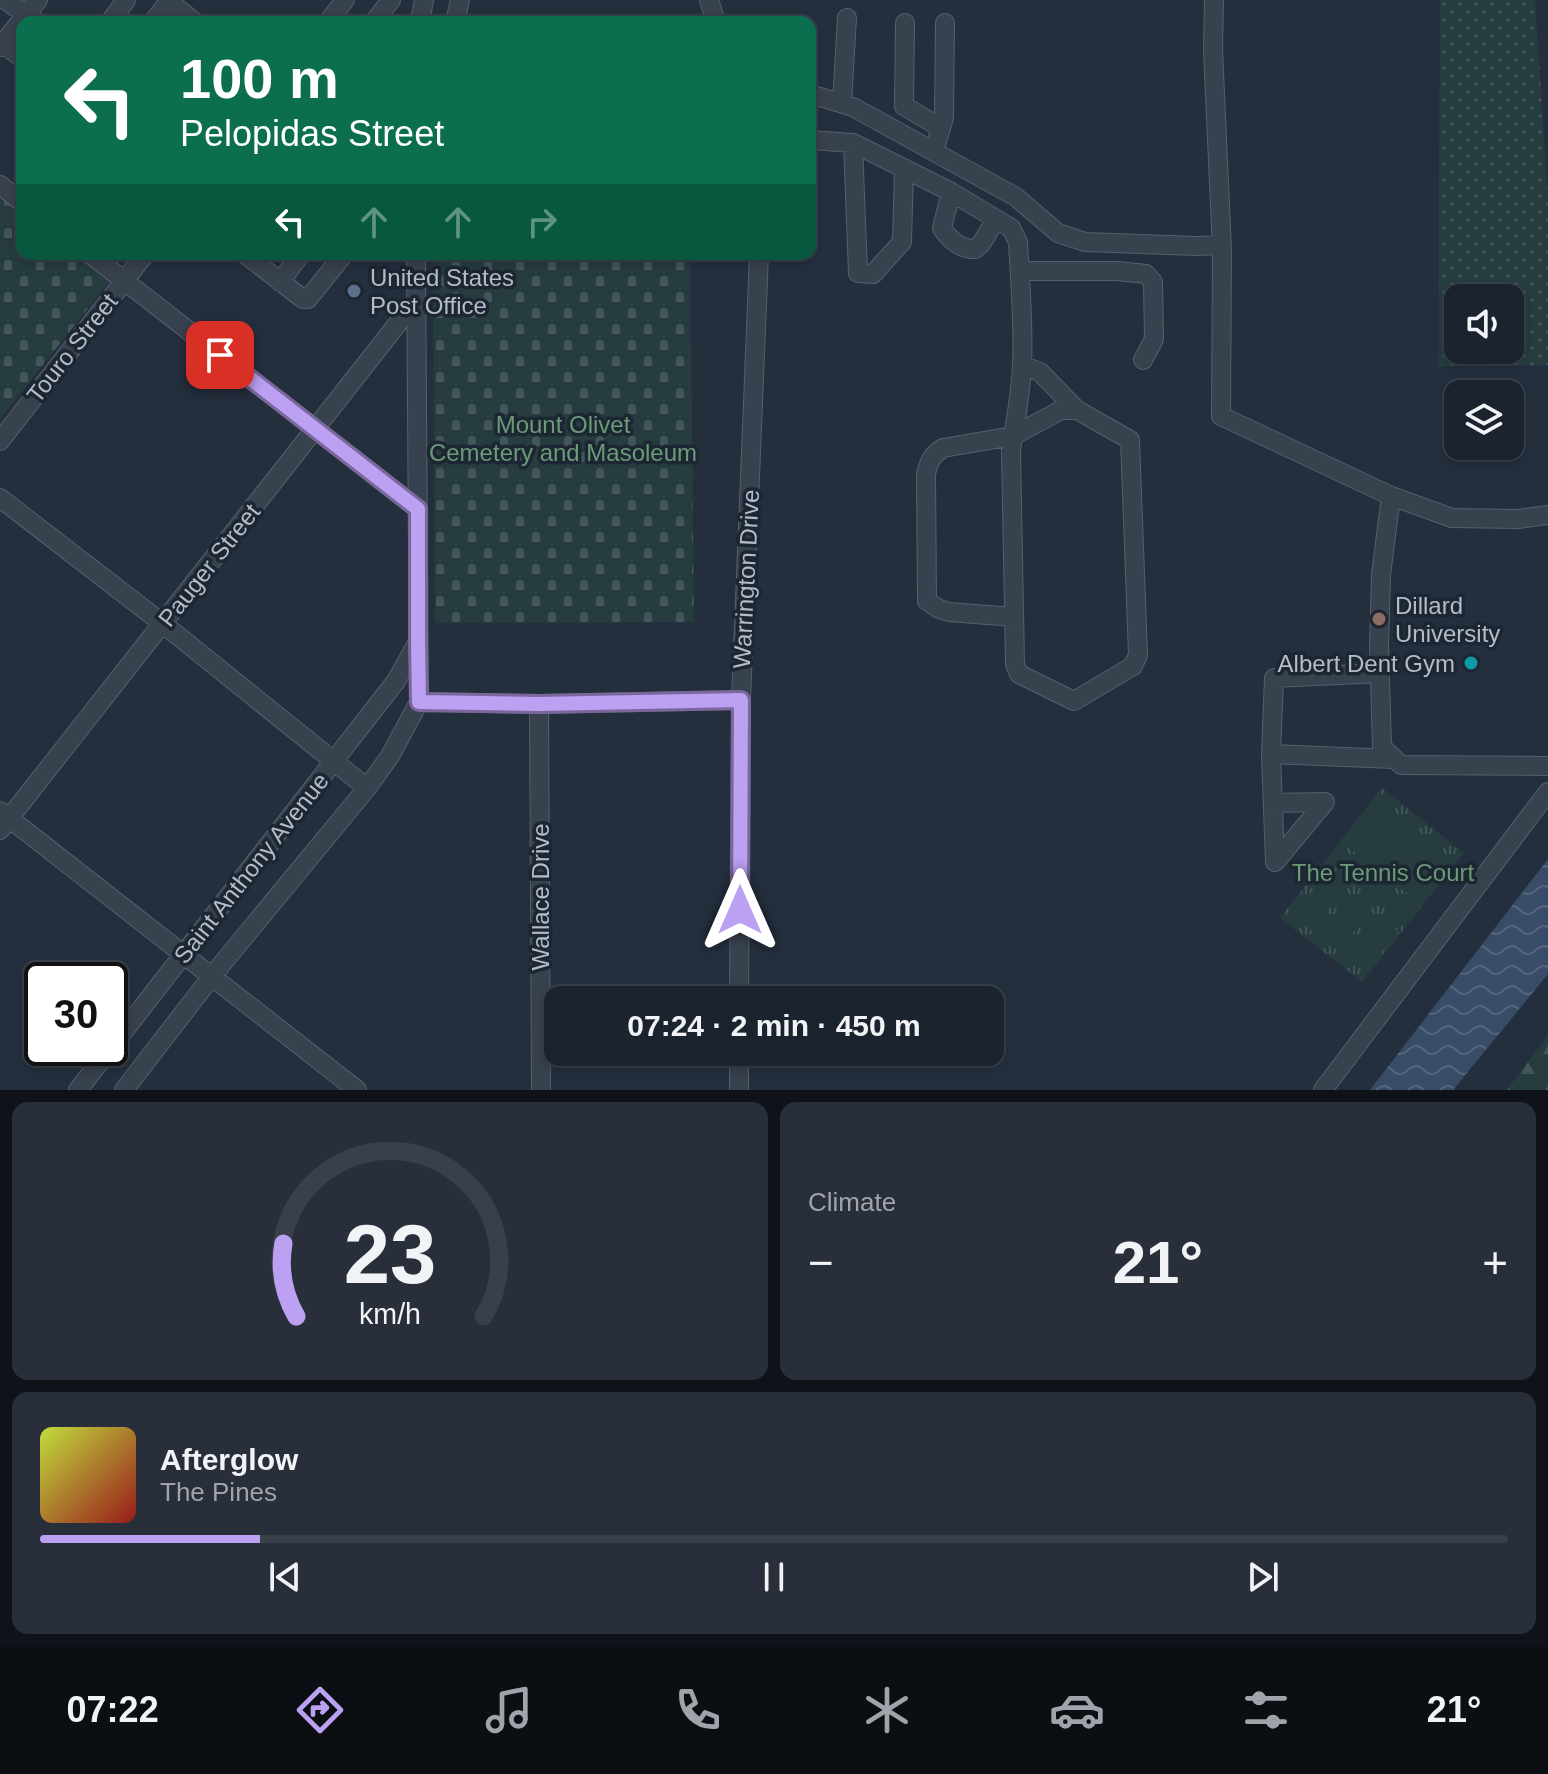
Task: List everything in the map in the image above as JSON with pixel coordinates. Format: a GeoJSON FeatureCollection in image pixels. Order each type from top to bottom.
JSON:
{"type":"FeatureCollection","features":[{"type":"Feature","properties":{"kind":"street"},"geometry":{"type":"LineString","coordinates":[[5,0],[34,12]]}},
{"type":"Feature","properties":{"kind":"street"},"geometry":{"type":"LineString","coordinates":[[333,16],[345,0]]}},
{"type":"Feature","properties":{"kind":"street"},"geometry":{"type":"LineString","coordinates":[[379,16],[391,0]]}},
{"type":"Feature","properties":{"kind":"street"},"geometry":{"type":"LineString","coordinates":[[1214,0],[1213,50],[1222,245],[1221,416],[1391,496],[1452,518],[1518,519],[1548,515]]}},
{"type":"Feature","properties":{"kind":"street"},"geometry":{"type":"LineString","coordinates":[[168,1],[187,16]]}},
{"type":"Feature","properties":{"kind":"street"},"geometry":{"type":"LineString","coordinates":[[842,103],[847,18]]}},
{"type":"Feature","properties":{"kind":"street"},"geometry":{"type":"LineString","coordinates":[[905,23],[904,106],[941,128]]}},
{"type":"Feature","properties":{"kind":"street"},"geometry":{"type":"LineString","coordinates":[[934,151],[944,118],[945,23]]}},
{"type":"Feature","properties":{"kind":"street"},"geometry":{"type":"LineString","coordinates":[[1,45],[16,30]]}},
{"type":"Feature","properties":{"kind":"street"},"geometry":{"type":"LineString","coordinates":[[816,96],[853,107],[1016,197],[1058,233],[1085,242],[1222,245]]}},
{"type":"Feature","properties":{"kind":"street"},"geometry":{"type":"LineString","coordinates":[[816,140],[853,143],[904,168],[1011,228],[1018,242],[1022,365],[1011,451],[1015,664],[1019,674],[1074,701],[1133,666],[1138,655],[1130,440],[1077,410],[1040,372],[1022,365]]}},
{"type":"Feature","properties":{"kind":"street"},"geometry":{"type":"LineString","coordinates":[[853,143],[858,273],[873,274],[902,242],[904,168]]}},
{"type":"Feature","properties":{"kind":"street"},"geometry":{"type":"LineString","coordinates":[[0,185],[16,197]]}},
{"type":"Feature","properties":{"kind":"street"},"geometry":{"type":"LineString","coordinates":[[951,192],[942,228],[947,237],[964,248],[975,249],[981,244],[996,219]]}},
{"type":"Feature","properties":{"kind":"street"},"geometry":{"type":"LineString","coordinates":[[98,260],[418,509]]}},
{"type":"Feature","properties":{"kind":"street","name":"Touro Street"},"geometry":{"type":"LineString","coordinates":[[0,441],[140,260]]}},
{"type":"Feature","properties":{"kind":"street"},"geometry":{"type":"LineString","coordinates":[[257,260],[300,299],[308,299],[339,260]]}},
{"type":"Feature","properties":{"kind":"street"},"geometry":{"type":"LineString","coordinates":[[280,282],[296,260]]}},
{"type":"Feature","properties":{"kind":"street"},"geometry":{"type":"LineString","coordinates":[[416,260],[419,702],[539,704],[741,700]]}},
{"type":"Feature","properties":{"kind":"street","name":"Warrington Drive"},"geometry":{"type":"LineString","coordinates":[[739,986],[741,700],[759,260]]}},
{"type":"Feature","properties":{"kind":"street"},"geometry":{"type":"LineString","coordinates":[[1020,271],[1146,274],[1153,282],[1154,339],[1143,360]]}},
{"type":"Feature","properties":{"kind":"street","name":"Pauger Street"},"geometry":{"type":"LineString","coordinates":[[3,820],[417,299]]}},
{"type":"Feature","properties":{"kind":"street"},"geometry":{"type":"LineString","coordinates":[[1014,617],[949,612],[927,601],[926,474],[929,461],[943,448],[1013,436],[1061,410],[1077,410]]}},
{"type":"Feature","properties":{"kind":"street"},"geometry":{"type":"LineString","coordinates":[[1391,496],[1381,575],[1382,747],[1401,765],[1548,766]]}},
{"type":"Feature","properties":{"kind":"street"},"geometry":{"type":"LineString","coordinates":[[0,498],[367,788]]}},
{"type":"Feature","properties":{"kind":"street","name":"Saint Anthony Avenue"},"geometry":{"type":"LineString","coordinates":[[78,1090],[396,681],[418,642]]}},
{"type":"Feature","properties":{"kind":"street"},"geometry":{"type":"LineString","coordinates":[[1273,803],[1274,678],[1380,673]]}},
{"type":"Feature","properties":{"kind":"street","name":"Saint Anthony Avenue"},"geometry":{"type":"LineString","coordinates":[[124,1090],[212,976],[367,788],[390,756],[419,702]]}},
{"type":"Feature","properties":{"kind":"street","name":"Wallace Drive"},"geometry":{"type":"LineString","coordinates":[[539,704],[541,1090]]}},
{"type":"Feature","properties":{"kind":"street"},"geometry":{"type":"LineString","coordinates":[[1271,754],[1394,759]]}},
{"type":"Feature","properties":{"kind":"street"},"geometry":{"type":"LineString","coordinates":[[1323,1090],[1548,792]]}},
{"type":"Feature","properties":{"kind":"street"},"geometry":{"type":"LineString","coordinates":[[3,820],[212,976],[357,1090]]}},
{"type":"Feature","properties":{"kind":"street"},"geometry":{"type":"LineString","coordinates":[[739,1066],[739,1090]]}},
{"type":"Feature","properties":{"kind":"green space"},"geometry":{"type":"Polygon","coordinates":[[[1440,0],[1535,0],[1548,199],[1548,365],[1438,367],[1440,0]]]}},
{"type":"Feature","properties":{"kind":"green space"},"geometry":{"type":"Polygon","coordinates":[[[0,197],[16,209],[16,260],[82,260],[109,282],[0,419],[0,197]]]}},
{"type":"Feature","properties":{"kind":"green space","name":"Mount Olivet Cemetery and Masoleum"},"geometry":{"type":"Polygon","coordinates":[[[433,260],[690,260],[694,622],[435,623],[433,260]]]}},
{"type":"Feature","properties":{"kind":"green space","name":"The Tennis Court"},"geometry":{"type":"Polygon","coordinates":[[[1382,788],[1464,853],[1362,982],[1280,918],[1382,788]]]}},
{"type":"Feature","properties":{"kind":"green space"},"geometry":{"type":"Polygon","coordinates":[[[1378,804],[1397,819],[1365,861],[1346,845],[1378,804]]]}},
{"type":"Feature","properties":{"kind":"green space"},"geometry":{"type":"Polygon","coordinates":[[[1405,826],[1424,841],[1392,882],[1373,866],[1405,826]]]}},
{"type":"Feature","properties":{"kind":"green space"},"geometry":{"type":"Polygon","coordinates":[[[1433,847],[1452,863],[1420,903],[1400,888],[1433,847]]]}},
{"type":"Feature","properties":{"kind":"green space"},"geometry":{"type":"Polygon","coordinates":[[[1325,875],[1344,890],[1312,931],[1292,916],[1325,875]]]}},
{"type":"Feature","properties":{"kind":"green space"},"geometry":{"type":"Polygon","coordinates":[[[1352,895],[1371,910],[1339,951],[1320,936],[1352,895]]]}},
{"type":"Feature","properties":{"kind":"green space"},"geometry":{"type":"Polygon","coordinates":[[[1379,916],[1398,931],[1366,972],[1347,957],[1379,916]]]}},
{"type":"Feature","properties":{"kind":"green space"},"geometry":{"type":"Polygon","coordinates":[[[1548,1035],[1548,1090],[1507,1090],[1548,1035]]]}},
{"type":"Feature","properties":{"kind":"water"},"geometry":{"type":"Polygon","coordinates":[[[1548,859],[1548,974],[1453,1090],[1370,1090],[1548,859]]]}},
{"type":"Feature","properties":{"kind":"place","name":"United States Post Office"},"geometry":{"type":"Point","coordinates":[354,291]}},
{"type":"Feature","properties":{"kind":"place","name":"Dillard University"},"geometry":{"type":"Point","coordinates":[1379,619]}},
{"type":"Feature","properties":{"kind":"place","name":"Albert Dent Gym"},"geometry":{"type":"Point","coordinates":[1471,663]}},
{"type":"Feature","properties":{"kind":"route"},"geometry":{"type":"LineString","coordinates":[[220,355],[418,509],[419,702],[539,704],[741,700],[740,910]]}}]}
